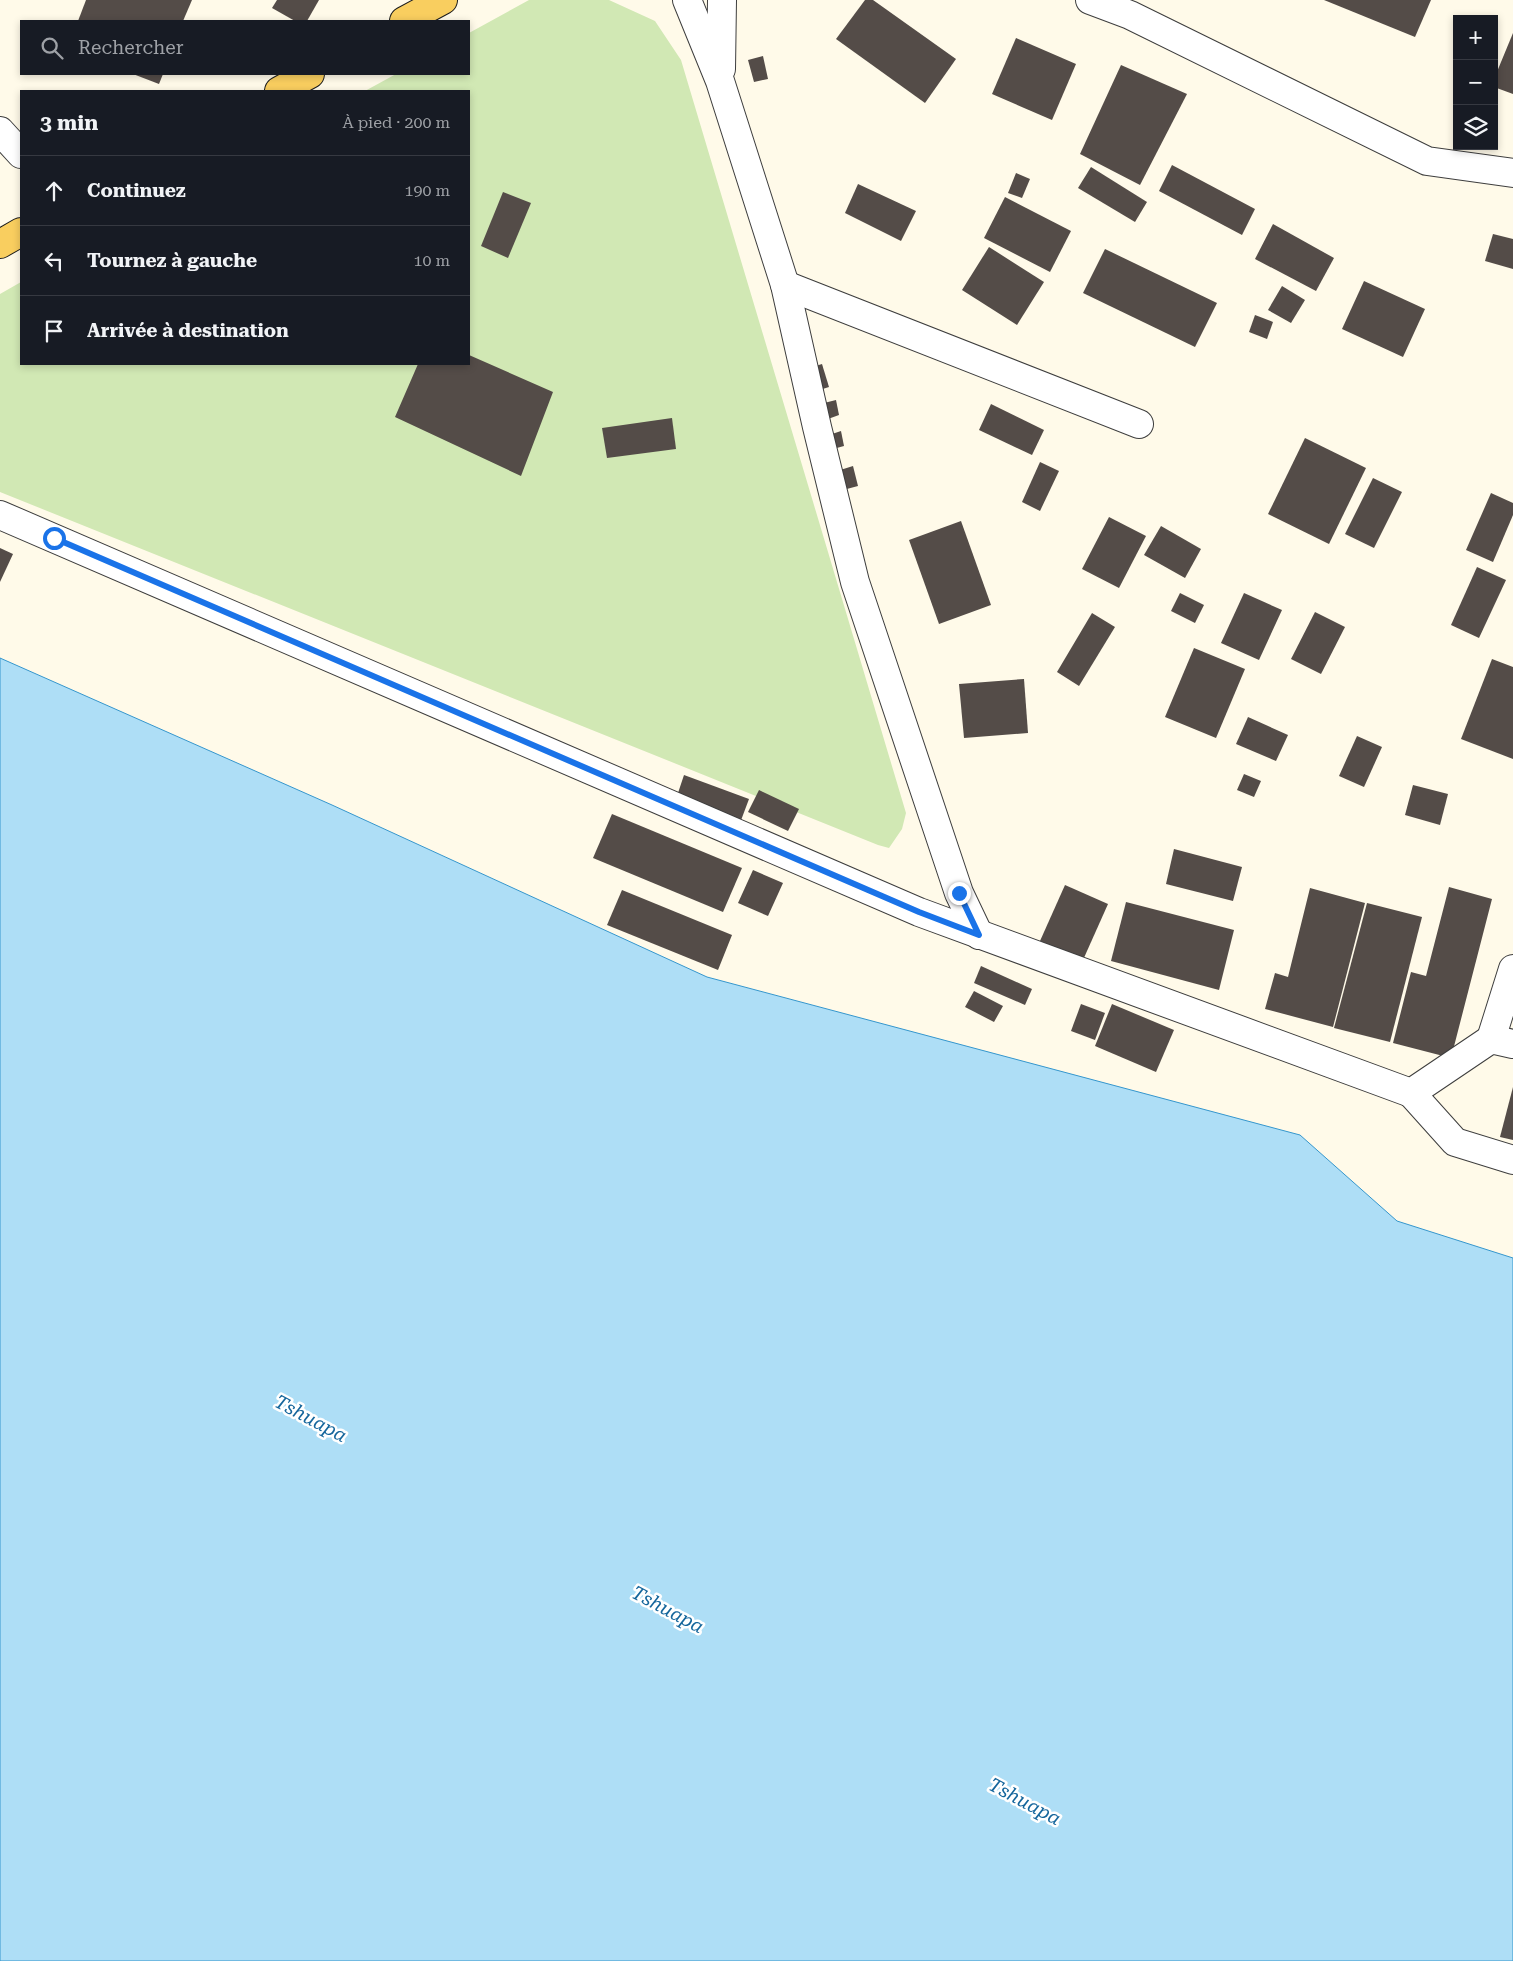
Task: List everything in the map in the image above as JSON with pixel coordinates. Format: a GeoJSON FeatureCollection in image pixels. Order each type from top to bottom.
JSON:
{"type":"FeatureCollection","features":[{"type":"Feature","properties":{"kind":"main road"},"geometry":{"type":"LineString","coordinates":[[406,20],[443,0]]}},
{"type":"Feature","properties":{"kind":"main road"},"geometry":{"type":"LineString","coordinates":[[281,90],[308,75]]}},
{"type":"Feature","properties":{"kind":"main road"},"geometry":{"type":"LineString","coordinates":[[0,244],[20,233]]}},
{"type":"Feature","properties":{"kind":"street"},"geometry":{"type":"LineString","coordinates":[[687,0],[720,81],[785,285],[855,582],[959,893],[979,935]]}},
{"type":"Feature","properties":{"kind":"street"},"geometry":{"type":"LineString","coordinates":[[720,81],[722,0]]}},
{"type":"Feature","properties":{"kind":"street"},"geometry":{"type":"LineString","coordinates":[[1090,0],[1130,15],[1427,161],[1513,172]]}},
{"type":"Feature","properties":{"kind":"street"},"geometry":{"type":"LineString","coordinates":[[0,131],[20,153]]}},
{"type":"Feature","properties":{"kind":"street"},"geometry":{"type":"LineString","coordinates":[[785,285],[1139,424]]}},
{"type":"Feature","properties":{"kind":"street"},"geometry":{"type":"LineString","coordinates":[[0,515],[919,912],[1411,1094],[1455,1142],[1513,1160]]}},
{"type":"Feature","properties":{"kind":"street"},"geometry":{"type":"LineString","coordinates":[[1411,1094],[1502,1042],[1513,970]]}},
{"type":"Feature","properties":{"kind":"green space"},"geometry":{"type":"Polygon","coordinates":[[[529,0],[609,0],[655,21],[681,60],[906,813],[902,829],[889,848],[0,492],[0,294],[20,283],[20,365],[470,365],[470,90],[367,90],[394,75],[470,75],[470,32],[529,0]]]}},
{"type":"Feature","properties":{"kind":"water","name":"Tshuapa"},"geometry":{"type":"Polygon","coordinates":[[[0,658],[332,805],[707,977],[1300,1135],[1397,1221],[1513,1258],[1513,1961],[0,1961],[0,658]]]}},
{"type":"Feature","properties":{"kind":"building"},"geometry":{"type":"Polygon","coordinates":[[[86,0],[192,0],[183,20],[78,20],[86,0]]]}},
{"type":"Feature","properties":{"kind":"building"},"geometry":{"type":"Polygon","coordinates":[[[277,0],[319,0],[308,20],[293,20],[272,8],[277,0]]]}},
{"type":"Feature","properties":{"kind":"building"},"geometry":{"type":"Polygon","coordinates":[[[865,0],[873,0],[956,59],[925,103],[836,39],[865,0]]]}},
{"type":"Feature","properties":{"kind":"building"},"geometry":{"type":"Polygon","coordinates":[[[1324,0],[1431,0],[1415,37],[1324,0]]]}},
{"type":"Feature","properties":{"kind":"building"},"geometry":{"type":"Polygon","coordinates":[[[1513,33],[1513,94],[1498,88],[1498,69],[1513,33]]]}},
{"type":"Feature","properties":{"kind":"building"},"geometry":{"type":"Polygon","coordinates":[[[1016,38],[1076,64],[1052,120],[992,94],[1016,38]]]}},
{"type":"Feature","properties":{"kind":"building"},"geometry":{"type":"Polygon","coordinates":[[[763,56],[768,79],[754,82],[748,60],[763,56]]]}},
{"type":"Feature","properties":{"kind":"building"},"geometry":{"type":"Polygon","coordinates":[[[1121,65],[1187,94],[1140,185],[1080,154],[1121,65]]]}},
{"type":"Feature","properties":{"kind":"building"},"geometry":{"type":"Polygon","coordinates":[[[136,75],[163,75],[159,84],[136,75]]]}},
{"type":"Feature","properties":{"kind":"building"},"geometry":{"type":"Polygon","coordinates":[[[1172,165],[1255,209],[1242,235],[1159,191],[1172,165]]]}},
{"type":"Feature","properties":{"kind":"building"},"geometry":{"type":"Polygon","coordinates":[[[1091,167],[1147,202],[1135,222],[1078,188],[1091,167]]]}},
{"type":"Feature","properties":{"kind":"building"},"geometry":{"type":"Polygon","coordinates":[[[1016,173],[1030,179],[1022,198],[1008,193],[1016,173]]]}},
{"type":"Feature","properties":{"kind":"building"},"geometry":{"type":"Polygon","coordinates":[[[858,184],[916,211],[901,241],[845,213],[858,184]]]}},
{"type":"Feature","properties":{"kind":"building"},"geometry":{"type":"Polygon","coordinates":[[[503,192],[531,203],[508,258],[481,246],[503,192]]]}},
{"type":"Feature","properties":{"kind":"building"},"geometry":{"type":"Polygon","coordinates":[[[1005,197],[1071,231],[1050,272],[984,238],[1005,197]]]}},
{"type":"Feature","properties":{"kind":"building"},"geometry":{"type":"Polygon","coordinates":[[[1273,224],[1334,258],[1316,291],[1255,259],[1273,224]]]}},
{"type":"Feature","properties":{"kind":"building"},"geometry":{"type":"Polygon","coordinates":[[[1493,234],[1513,239],[1513,269],[1485,261],[1493,234]]]}},
{"type":"Feature","properties":{"kind":"building"},"geometry":{"type":"Polygon","coordinates":[[[989,247],[1044,282],[1017,325],[962,290],[989,247]]]}},
{"type":"Feature","properties":{"kind":"building"},"geometry":{"type":"Polygon","coordinates":[[[1105,249],[1217,303],[1195,347],[1083,293],[1105,249]]]}},
{"type":"Feature","properties":{"kind":"building"},"geometry":{"type":"Polygon","coordinates":[[[1364,281],[1425,309],[1403,357],[1342,329],[1364,281]]]}},
{"type":"Feature","properties":{"kind":"building"},"geometry":{"type":"Polygon","coordinates":[[[1282,286],[1305,300],[1291,323],[1268,310],[1282,286]]]}},
{"type":"Feature","properties":{"kind":"building"},"geometry":{"type":"Polygon","coordinates":[[[1255,315],[1273,322],[1267,339],[1249,332],[1255,315]]]}},
{"type":"Feature","properties":{"kind":"building"},"geometry":{"type":"Polygon","coordinates":[[[470,355],[553,392],[521,476],[395,417],[418,365],[470,365],[470,355]]]}},
{"type":"Feature","properties":{"kind":"building"},"geometry":{"type":"Polygon","coordinates":[[[822,364],[829,387],[813,392],[806,369],[822,364]]]}},
{"type":"Feature","properties":{"kind":"building"},"geometry":{"type":"Polygon","coordinates":[[[836,400],[839,415],[828,419],[824,403],[836,400]]]}},
{"type":"Feature","properties":{"kind":"building"},"geometry":{"type":"Polygon","coordinates":[[[991,404],[1044,430],[1032,455],[979,430],[991,404]]]}},
{"type":"Feature","properties":{"kind":"building"},"geometry":{"type":"Polygon","coordinates":[[[672,418],[676,449],[607,458],[602,428],[672,418]]]}},
{"type":"Feature","properties":{"kind":"building"},"geometry":{"type":"Polygon","coordinates":[[[841,431],[844,446],[833,449],[829,435],[841,431]]]}},
{"type":"Feature","properties":{"kind":"building"},"geometry":{"type":"Polygon","coordinates":[[[1305,438],[1366,468],[1329,544],[1268,514],[1305,438]]]}},
{"type":"Feature","properties":{"kind":"building"},"geometry":{"type":"Polygon","coordinates":[[[1040,462],[1059,471],[1040,511],[1022,502],[1040,462]]]}},
{"type":"Feature","properties":{"kind":"building"},"geometry":{"type":"Polygon","coordinates":[[[853,466],[858,486],[843,490],[837,471],[853,466]]]}},
{"type":"Feature","properties":{"kind":"building"},"geometry":{"type":"Polygon","coordinates":[[[1373,478],[1402,492],[1374,548],[1345,534],[1373,478]]]}},
{"type":"Feature","properties":{"kind":"building"},"geometry":{"type":"Polygon","coordinates":[[[1491,493],[1513,503],[1513,515],[1493,562],[1466,550],[1491,493]]]}},
{"type":"Feature","properties":{"kind":"building"},"geometry":{"type":"Polygon","coordinates":[[[1109,517],[1146,536],[1119,588],[1082,569],[1109,517]]]}},
{"type":"Feature","properties":{"kind":"building"},"geometry":{"type":"Polygon","coordinates":[[[961,521],[991,605],[939,624],[909,540],[961,521]]]}},
{"type":"Feature","properties":{"kind":"building"},"geometry":{"type":"Polygon","coordinates":[[[1161,526],[1201,549],[1185,578],[1144,555],[1161,526]]]}},
{"type":"Feature","properties":{"kind":"building"},"geometry":{"type":"Polygon","coordinates":[[[0,548],[13,554],[0,582],[0,548]]]}},
{"type":"Feature","properties":{"kind":"building"},"geometry":{"type":"Polygon","coordinates":[[[1477,567],[1506,580],[1479,638],[1451,625],[1477,567]]]}},
{"type":"Feature","properties":{"kind":"building"},"geometry":{"type":"Polygon","coordinates":[[[1180,593],[1204,605],[1195,623],[1171,611],[1180,593]]]}},
{"type":"Feature","properties":{"kind":"building"},"geometry":{"type":"Polygon","coordinates":[[[1244,593],[1282,610],[1259,660],[1221,643],[1244,593]]]}},
{"type":"Feature","properties":{"kind":"building"},"geometry":{"type":"Polygon","coordinates":[[[1315,612],[1345,627],[1321,674],[1291,659],[1315,612]]]}},
{"type":"Feature","properties":{"kind":"building"},"geometry":{"type":"Polygon","coordinates":[[[1092,613],[1115,627],[1079,686],[1057,672],[1092,613]]]}},
{"type":"Feature","properties":{"kind":"building"},"geometry":{"type":"Polygon","coordinates":[[[1194,648],[1245,669],[1216,738],[1165,717],[1194,648]]]}},
{"type":"Feature","properties":{"kind":"building"},"geometry":{"type":"Polygon","coordinates":[[[1492,659],[1513,667],[1513,759],[1461,739],[1492,659]]]}},
{"type":"Feature","properties":{"kind":"building"},"geometry":{"type":"Polygon","coordinates":[[[1024,679],[1028,733],[964,738],[959,684],[1024,679]]]}},
{"type":"Feature","properties":{"kind":"building"},"geometry":{"type":"Polygon","coordinates":[[[1248,717],[1288,735],[1276,761],[1236,744],[1248,717]]]}},
{"type":"Feature","properties":{"kind":"building"},"geometry":{"type":"Polygon","coordinates":[[[1357,736],[1382,747],[1364,787],[1339,776],[1357,736]]]}},
{"type":"Feature","properties":{"kind":"building"},"geometry":{"type":"Polygon","coordinates":[[[1244,774],[1261,781],[1254,797],[1237,790],[1244,774]]]}},
{"type":"Feature","properties":{"kind":"building"},"geometry":{"type":"Polygon","coordinates":[[[684,775],[749,799],[740,823],[676,799],[684,775]]]}},
{"type":"Feature","properties":{"kind":"building"},"geometry":{"type":"Polygon","coordinates":[[[1413,785],[1448,794],[1440,825],[1405,815],[1413,785]]]}},
{"type":"Feature","properties":{"kind":"building"},"geometry":{"type":"Polygon","coordinates":[[[759,790],[799,809],[788,831],[748,812],[759,790]]]}},
{"type":"Feature","properties":{"kind":"building"},"geometry":{"type":"Polygon","coordinates":[[[612,814],[742,868],[723,912],[593,858],[612,814]]]}},
{"type":"Feature","properties":{"kind":"building"},"geometry":{"type":"Polygon","coordinates":[[[1174,849],[1242,867],[1233,901],[1166,884],[1174,849]]]}},
{"type":"Feature","properties":{"kind":"building"},"geometry":{"type":"Polygon","coordinates":[[[753,870],[783,883],[768,916],[738,903],[753,870]]]}},
{"type":"Feature","properties":{"kind":"building"},"geometry":{"type":"Polygon","coordinates":[[[1065,885],[1108,904],[1083,960],[1040,941],[1065,885]]]}},
{"type":"Feature","properties":{"kind":"building"},"geometry":{"type":"Polygon","coordinates":[[[1449,887],[1492,899],[1451,1058],[1393,1043],[1411,972],[1426,976],[1449,887]]]}},
{"type":"Feature","properties":{"kind":"building"},"geometry":{"type":"Polygon","coordinates":[[[1310,888],[1365,903],[1333,1027],[1265,1009],[1275,973],[1288,977],[1310,888]]]}},
{"type":"Feature","properties":{"kind":"building"},"geometry":{"type":"Polygon","coordinates":[[[622,890],[732,935],[718,970],[607,925],[622,890]]]}},
{"type":"Feature","properties":{"kind":"building"},"geometry":{"type":"Polygon","coordinates":[[[1126,902],[1234,930],[1219,990],[1111,961],[1126,902]]]}},
{"type":"Feature","properties":{"kind":"building"},"geometry":{"type":"Polygon","coordinates":[[[1367,903],[1422,917],[1390,1042],[1334,1028],[1367,903]]]}},
{"type":"Feature","properties":{"kind":"building"},"geometry":{"type":"Polygon","coordinates":[[[981,966],[1032,989],[1025,1005],[974,983],[981,966]]]}},
{"type":"Feature","properties":{"kind":"building"},"geometry":{"type":"Polygon","coordinates":[[[974,991],[1003,1006],[994,1022],[965,1007],[974,991]]]}},
{"type":"Feature","properties":{"kind":"building"},"geometry":{"type":"Polygon","coordinates":[[[1081,1004],[1105,1013],[1095,1040],[1071,1031],[1081,1004]]]}},
{"type":"Feature","properties":{"kind":"building"},"geometry":{"type":"Polygon","coordinates":[[[1112,1004],[1174,1030],[1156,1072],[1095,1046],[1112,1004]]]}},
{"type":"Feature","properties":{"kind":"building"},"geometry":{"type":"Polygon","coordinates":[[[1513,1087],[1513,1140],[1500,1137],[1513,1087]]]}},
{"type":"Feature","properties":{"kind":"route"},"geometry":{"type":"LineString","coordinates":[[54,538],[919,912],[979,935],[959,893]]}}]}
